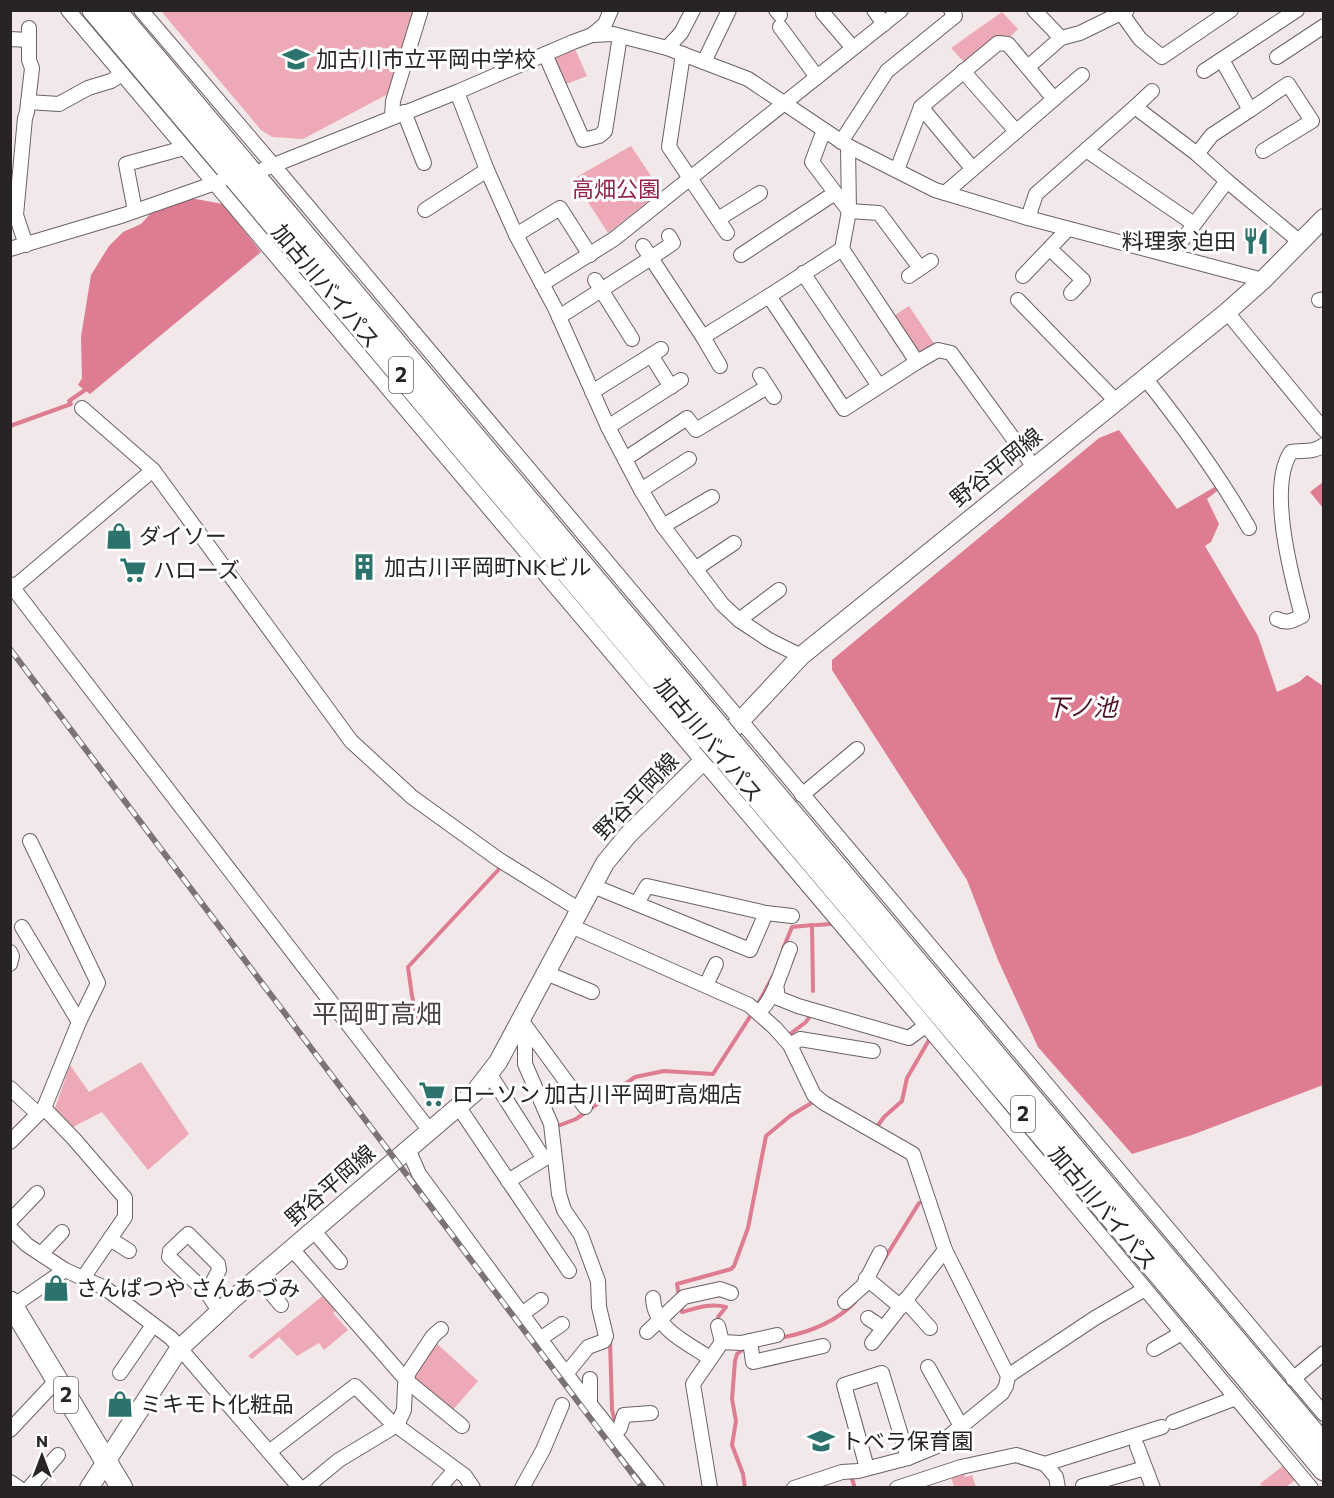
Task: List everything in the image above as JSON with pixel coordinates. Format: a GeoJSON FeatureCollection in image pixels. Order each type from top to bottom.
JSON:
{"type":"FeatureCollection","features":[{"type":"Feature","properties":{"kind":"highway","name":"加古川バイパス"},"geometry":{"type":"LineString","coordinates":[[93,10],[1323,1445]]}},
{"type":"Feature","properties":{"kind":"highway","name":"加古川バイパス"},"geometry":{"type":"LineString","coordinates":[[115,10],[1323,1470]]}},
{"type":"Feature","properties":{"kind":"highway","name":"2"},"geometry":{"type":"LineString","coordinates":[[12,1304],[122,1488]]}},
{"type":"Feature","properties":{"kind":"main road","name":"野谷平岡線"},"geometry":{"type":"LineString","coordinates":[[89,1488],[179,1349],[258,1277],[474,1093],[498,1062],[605,863],[628,835],[702,762],[801,656],[1227,312],[1263,280],[1323,218]]}},
{"type":"Feature","properties":{"kind":"street"},"geometry":{"type":"LineString","coordinates":[[68,10],[184,148],[218,182],[1311,1488]]}},
{"type":"Feature","properties":{"kind":"street"},"geometry":{"type":"LineString","coordinates":[[141,10],[269,167],[740,721],[1323,1414]]}},
{"type":"Feature","properties":{"kind":"street"},"geometry":{"type":"LineString","coordinates":[[422,10],[393,101],[398,115],[425,146],[424,163]]}},
{"type":"Feature","properties":{"kind":"street"},"geometry":{"type":"LineString","coordinates":[[269,167],[457,92],[592,34],[604,24],[611,10]]}},
{"type":"Feature","properties":{"kind":"street"},"geometry":{"type":"LineString","coordinates":[[667,48],[681,33],[693,10]]}},
{"type":"Feature","properties":{"kind":"street"},"geometry":{"type":"LineString","coordinates":[[704,62],[729,10]]}},
{"type":"Feature","properties":{"kind":"street"},"geometry":{"type":"LineString","coordinates":[[874,10],[884,24]]}},
{"type":"Feature","properties":{"kind":"street"},"geometry":{"type":"LineString","coordinates":[[542,284],[614,239],[901,10]]}},
{"type":"Feature","properties":{"kind":"street"},"geometry":{"type":"LineString","coordinates":[[917,362],[842,249],[849,211],[845,144],[887,70],[955,16],[951,10]]}},
{"type":"Feature","properties":{"kind":"street"},"geometry":{"type":"LineString","coordinates":[[1035,10],[1061,38]]}},
{"type":"Feature","properties":{"kind":"street"},"geometry":{"type":"LineString","coordinates":[[1028,67],[1061,38],[1080,33],[1125,12],[1140,39],[1162,57],[1231,10]]}},
{"type":"Feature","properties":{"kind":"street"},"geometry":{"type":"LineString","coordinates":[[1204,71],[1281,15],[1297,10]]}},
{"type":"Feature","properties":{"kind":"street"},"geometry":{"type":"LineString","coordinates":[[823,13],[853,48]]}},
{"type":"Feature","properties":{"kind":"street"},"geometry":{"type":"LineString","coordinates":[[779,18],[817,76]]}},
{"type":"Feature","properties":{"kind":"street"},"geometry":{"type":"LineString","coordinates":[[1277,57],[1323,26]]}},
{"type":"Feature","properties":{"kind":"street"},"geometry":{"type":"LineString","coordinates":[[10,39],[28,34],[29,60],[32,68],[28,102],[17,123],[14,191],[16,215],[26,245]]}},
{"type":"Feature","properties":{"kind":"street"},"geometry":{"type":"LineString","coordinates":[[592,34],[620,36],[667,48],[748,79],[845,144],[935,190],[1068,229],[1263,280]]}},
{"type":"Feature","properties":{"kind":"street"},"geometry":{"type":"LineString","coordinates":[[545,54],[583,140],[599,136],[605,131],[620,36]]}},
{"type":"Feature","properties":{"kind":"street"},"geometry":{"type":"LineString","coordinates":[[897,170],[921,108],[998,43],[1008,44],[1054,99]]}},
{"type":"Feature","properties":{"kind":"street"},"geometry":{"type":"LineString","coordinates":[[683,54],[669,147],[727,233]]}},
{"type":"Feature","properties":{"kind":"street"},"geometry":{"type":"LineString","coordinates":[[1222,60],[1250,110]]}},
{"type":"Feature","properties":{"kind":"street"},"geometry":{"type":"LineString","coordinates":[[963,71],[1016,131]]}},
{"type":"Feature","properties":{"kind":"street"},"geometry":{"type":"LineString","coordinates":[[28,102],[59,104],[88,88],[111,81],[122,74]]}},
{"type":"Feature","properties":{"kind":"street"},"geometry":{"type":"LineString","coordinates":[[945,193],[1082,75]]}},
{"type":"Feature","properties":{"kind":"street"},"geometry":{"type":"LineString","coordinates":[[1197,154],[1212,135],[1250,110],[1284,79],[1312,121],[1272,150]]}},
{"type":"Feature","properties":{"kind":"street"},"geometry":{"type":"LineString","coordinates":[[1028,218],[1036,194],[1152,91]]}},
{"type":"Feature","properties":{"kind":"street"},"geometry":{"type":"LineString","coordinates":[[457,92],[487,170],[516,235],[559,317],[608,427],[641,490],[663,526],[722,604],[739,620],[769,640],[801,656]]}},
{"type":"Feature","properties":{"kind":"street"},"geometry":{"type":"LineString","coordinates":[[1135,107],[1197,154],[1300,242]]}},
{"type":"Feature","properties":{"kind":"street"},"geometry":{"type":"LineString","coordinates":[[921,108],[972,168]]}},
{"type":"Feature","properties":{"kind":"street"},"geometry":{"type":"LineString","coordinates":[[824,130],[812,162],[849,211],[879,213],[920,268]]}},
{"type":"Feature","properties":{"kind":"street"},"geometry":{"type":"LineString","coordinates":[[135,211],[126,164],[184,148]]}},
{"type":"Feature","properties":{"kind":"street"},"geometry":{"type":"LineString","coordinates":[[1086,150],[1194,224]]}},
{"type":"Feature","properties":{"kind":"street"},"geometry":{"type":"LineString","coordinates":[[425,210],[455,199],[487,170]]}},
{"type":"Feature","properties":{"kind":"street"},"geometry":{"type":"LineString","coordinates":[[1171,255],[1227,181]]}},
{"type":"Feature","properties":{"kind":"street"},"geometry":{"type":"LineString","coordinates":[[10,249],[135,211],[218,182]]}},
{"type":"Feature","properties":{"kind":"street"},"geometry":{"type":"LineString","coordinates":[[718,219],[760,192]]}},
{"type":"Feature","properties":{"kind":"street"},"geometry":{"type":"LineString","coordinates":[[741,255],[764,245],[835,192]]}},
{"type":"Feature","properties":{"kind":"street"},"geometry":{"type":"LineString","coordinates":[[516,235],[560,208],[590,255]]}},
{"type":"Feature","properties":{"kind":"street"},"geometry":{"type":"LineString","coordinates":[[1023,276],[1068,229]]}},
{"type":"Feature","properties":{"kind":"street"},"geometry":{"type":"LineString","coordinates":[[559,317],[598,285],[647,252],[673,243],[669,236]]}},
{"type":"Feature","properties":{"kind":"street"},"geometry":{"type":"LineString","coordinates":[[703,337],[842,249]]}},
{"type":"Feature","properties":{"kind":"street"},"geometry":{"type":"LineString","coordinates":[[1050,249],[1088,284],[1071,293]]}},
{"type":"Feature","properties":{"kind":"street"},"geometry":{"type":"LineString","coordinates":[[647,252],[720,366]]}},
{"type":"Feature","properties":{"kind":"street"},"geometry":{"type":"LineString","coordinates":[[803,273],[879,386]]}},
{"type":"Feature","properties":{"kind":"street"},"geometry":{"type":"LineString","coordinates":[[598,285],[632,339]]}},
{"type":"Feature","properties":{"kind":"street"},"geometry":{"type":"LineString","coordinates":[[769,296],[844,409],[938,350],[951,353],[1034,467]]}},
{"type":"Feature","properties":{"kind":"street"},"geometry":{"type":"LineString","coordinates":[[1018,300],[1036,326],[1073,349],[1116,401]]}},
{"type":"Feature","properties":{"kind":"street"},"geometry":{"type":"LineString","coordinates":[[1227,312],[1323,430]]}},
{"type":"Feature","properties":{"kind":"street"},"geometry":{"type":"LineString","coordinates":[[592,392],[656,352],[676,383],[608,427]]}},
{"type":"Feature","properties":{"kind":"street"},"geometry":{"type":"LineString","coordinates":[[1145,378],[1230,493],[1250,528]]}},
{"type":"Feature","properties":{"kind":"street"},"geometry":{"type":"LineString","coordinates":[[625,459],[687,418],[696,430],[729,419],[767,387]]}},
{"type":"Feature","properties":{"kind":"street"},"geometry":{"type":"LineString","coordinates":[[82,408],[153,470],[351,741],[412,797],[575,918],[706,986],[749,1005],[790,1046],[817,1098],[913,1154],[945,1250],[1008,1377],[1006,1386],[1002,1393],[937,1446],[908,1458],[842,1472],[794,1488]]}},
{"type":"Feature","properties":{"kind":"street"},"geometry":{"type":"LineString","coordinates":[[1277,619],[1284,623],[1302,616],[1289,569],[1282,522],[1286,460],[1291,453],[1308,452],[1323,445]]}},
{"type":"Feature","properties":{"kind":"street"},"geometry":{"type":"LineString","coordinates":[[641,490],[689,459]]}},
{"type":"Feature","properties":{"kind":"street"},"geometry":{"type":"LineString","coordinates":[[153,470],[12,586],[430,1131]]}},
{"type":"Feature","properties":{"kind":"street"},"geometry":{"type":"LineString","coordinates":[[663,526],[712,497]]}},
{"type":"Feature","properties":{"kind":"street"},"geometry":{"type":"LineString","coordinates":[[695,569],[734,543]]}},
{"type":"Feature","properties":{"kind":"street"},"geometry":{"type":"LineString","coordinates":[[739,620],[778,590]]}},
{"type":"Feature","properties":{"kind":"street"},"geometry":{"type":"LineString","coordinates":[[802,795],[838,757],[857,749]]}},
{"type":"Feature","properties":{"kind":"street"},"geometry":{"type":"LineString","coordinates":[[10,1142],[41,1111],[98,983],[30,841]]}},
{"type":"Feature","properties":{"kind":"street"},"geometry":{"type":"LineString","coordinates":[[593,886],[750,950],[766,913]]}},
{"type":"Feature","properties":{"kind":"street"},"geometry":{"type":"LineString","coordinates":[[637,903],[647,886],[766,913],[792,916]]}},
{"type":"Feature","properties":{"kind":"street"},"geometry":{"type":"LineString","coordinates":[[22,927],[36,941],[79,1022]]}},
{"type":"Feature","properties":{"kind":"street"},"geometry":{"type":"LineString","coordinates":[[758,1012],[776,984],[790,949]]}},
{"type":"Feature","properties":{"kind":"street"},"geometry":{"type":"LineString","coordinates":[[10,952],[12,956],[10,964]]}},
{"type":"Feature","properties":{"kind":"street"},"geometry":{"type":"LineString","coordinates":[[706,986],[716,964]]}},
{"type":"Feature","properties":{"kind":"street"},"geometry":{"type":"LineString","coordinates":[[546,973],[592,992]]}},
{"type":"Feature","properties":{"kind":"street"},"geometry":{"type":"LineString","coordinates":[[776,984],[778,998],[798,1006],[909,1038],[925,1026]]}},
{"type":"Feature","properties":{"kind":"street"},"geometry":{"type":"LineString","coordinates":[[521,1020],[556,1056],[583,1100]]}},
{"type":"Feature","properties":{"kind":"street"},"geometry":{"type":"LineString","coordinates":[[521,1020],[525,1036],[525,1064],[550,1124],[559,1194],[564,1210],[581,1235],[596,1273],[595,1302],[606,1336],[604,1341],[588,1347],[566,1374]]}},
{"type":"Feature","properties":{"kind":"street"},"geometry":{"type":"LineString","coordinates":[[790,1046],[800,1039],[851,1043],[873,1052]]}},
{"type":"Feature","properties":{"kind":"street"},"geometry":{"type":"LineString","coordinates":[[489,1073],[544,1159],[508,1181]]}},
{"type":"Feature","properties":{"kind":"street"},"geometry":{"type":"LineString","coordinates":[[10,1088],[74,1139],[125,1198],[125,1217],[83,1278]]}},
{"type":"Feature","properties":{"kind":"street"},"geometry":{"type":"LineString","coordinates":[[458,1106],[508,1181],[552,1255],[569,1270]]}},
{"type":"Feature","properties":{"kind":"street"},"geometry":{"type":"LineString","coordinates":[[408,1149],[419,1174],[540,1339],[657,1488]]}},
{"type":"Feature","properties":{"kind":"street"},"geometry":{"type":"LineString","coordinates":[[10,1221],[37,1193]]}},
{"type":"Feature","properties":{"kind":"street"},"geometry":{"type":"LineString","coordinates":[[10,1227],[27,1245],[65,1270],[105,1288],[171,1338],[300,1488]]}},
{"type":"Feature","properties":{"kind":"street"},"geometry":{"type":"LineString","coordinates":[[313,1230],[340,1262]]}},
{"type":"Feature","properties":{"kind":"street"},"geometry":{"type":"LineString","coordinates":[[41,1254],[62,1232]]}},
{"type":"Feature","properties":{"kind":"street"},"geometry":{"type":"LineString","coordinates":[[207,1293],[219,1270],[218,1264],[207,1245],[188,1234],[170,1251],[169,1257],[207,1293],[220,1312]]}},
{"type":"Feature","properties":{"kind":"street"},"geometry":{"type":"LineString","coordinates":[[110,1239],[129,1251]]}},
{"type":"Feature","properties":{"kind":"street"},"geometry":{"type":"LineString","coordinates":[[292,1249],[406,1381],[462,1426]]}},
{"type":"Feature","properties":{"kind":"street"},"geometry":{"type":"LineString","coordinates":[[872,1343],[889,1327],[903,1303],[945,1250]]}},
{"type":"Feature","properties":{"kind":"street"},"geometry":{"type":"LineString","coordinates":[[845,1302],[863,1286],[880,1253]]}},
{"type":"Feature","properties":{"kind":"street"},"geometry":{"type":"LineString","coordinates":[[12,1304],[65,1270]]}},
{"type":"Feature","properties":{"kind":"street"},"geometry":{"type":"LineString","coordinates":[[258,1277],[281,1305]]}},
{"type":"Feature","properties":{"kind":"street"},"geometry":{"type":"LineString","coordinates":[[866,1278],[903,1303],[930,1328]]}},
{"type":"Feature","properties":{"kind":"street"},"geometry":{"type":"LineString","coordinates":[[646,1332],[684,1297],[709,1288],[731,1293]]}},
{"type":"Feature","properties":{"kind":"street"},"geometry":{"type":"LineString","coordinates":[[1008,1377],[1095,1318],[1145,1289]]}},
{"type":"Feature","properties":{"kind":"street"},"geometry":{"type":"LineString","coordinates":[[653,1298],[654,1311],[673,1334],[710,1358]]}},
{"type":"Feature","properties":{"kind":"street"},"geometry":{"type":"LineString","coordinates":[[522,1314],[542,1300]]}},
{"type":"Feature","properties":{"kind":"street"},"geometry":{"type":"LineString","coordinates":[[868,1318],[889,1327]]}},
{"type":"Feature","properties":{"kind":"street"},"geometry":{"type":"LineString","coordinates":[[540,1339],[562,1324]]}},
{"type":"Feature","properties":{"kind":"street"},"geometry":{"type":"LineString","coordinates":[[120,1372],[153,1325]]}},
{"type":"Feature","properties":{"kind":"street"},"geometry":{"type":"LineString","coordinates":[[717,1326],[722,1342]]}},
{"type":"Feature","properties":{"kind":"street"},"geometry":{"type":"LineString","coordinates":[[305,1488],[356,1448],[397,1425],[404,1410],[406,1381],[409,1372],[441,1329]]}},
{"type":"Feature","properties":{"kind":"street"},"geometry":{"type":"LineString","coordinates":[[1154,1349],[1182,1333]]}},
{"type":"Feature","properties":{"kind":"street"},"geometry":{"type":"LineString","coordinates":[[722,1342],[741,1343],[755,1336],[777,1335]]}},
{"type":"Feature","properties":{"kind":"street"},"geometry":{"type":"LineString","coordinates":[[755,1336],[753,1362],[800,1346],[823,1346]]}},
{"type":"Feature","properties":{"kind":"street"},"geometry":{"type":"LineString","coordinates":[[710,1488],[707,1443],[693,1384],[722,1342]]}},
{"type":"Feature","properties":{"kind":"street"},"geometry":{"type":"LineString","coordinates":[[1293,1379],[1323,1353]]}},
{"type":"Feature","properties":{"kind":"street"},"geometry":{"type":"LineString","coordinates":[[928,1367],[961,1425]]}},
{"type":"Feature","properties":{"kind":"street"},"geometry":{"type":"LineString","coordinates":[[867,1468],[844,1385],[882,1373],[908,1458]]}},
{"type":"Feature","properties":{"kind":"street"},"geometry":{"type":"LineString","coordinates":[[590,1379],[590,1404]]}},
{"type":"Feature","properties":{"kind":"street"},"geometry":{"type":"LineString","coordinates":[[10,1430],[57,1380]]}},
{"type":"Feature","properties":{"kind":"street"},"geometry":{"type":"LineString","coordinates":[[269,1452],[355,1386],[389,1420],[465,1476],[473,1488]]}},
{"type":"Feature","properties":{"kind":"street"},"geometry":{"type":"LineString","coordinates":[[1045,1464],[1168,1425],[1236,1398]]}},
{"type":"Feature","properties":{"kind":"street"},"geometry":{"type":"LineString","coordinates":[[522,1488],[543,1450],[562,1405]]}},
{"type":"Feature","properties":{"kind":"street"},"geometry":{"type":"LineString","coordinates":[[614,1434],[620,1428],[624,1415],[651,1413]]}},
{"type":"Feature","properties":{"kind":"street"},"geometry":{"type":"LineString","coordinates":[[1137,1446],[1153,1488]]}},
{"type":"Feature","properties":{"kind":"street"},"geometry":{"type":"LineString","coordinates":[[29,1488],[58,1455]]}},
{"type":"Feature","properties":{"kind":"street"},"geometry":{"type":"LineString","coordinates":[[897,1488],[961,1467],[1016,1455],[1045,1464],[1056,1477],[1058,1488]]}},
{"type":"Feature","properties":{"kind":"street"},"geometry":{"type":"LineString","coordinates":[[1083,1488],[1083,1486],[1145,1468]]}},
{"type":"Feature","properties":{"kind":"street"},"geometry":{"type":"LineString","coordinates":[[439,1488],[455,1470]]}},
{"type":"Feature","properties":{"kind":"street"},"geometry":{"type":"LineString","coordinates":[[10,1482],[19,1488]]}},
{"type":"Feature","properties":{"kind":"green space","name":"加古川市立平岡中学校"},"geometry":{"type":"Polygon","coordinates":[[[161,11],[415,11],[390,93],[303,139],[272,137],[261,130],[161,11]]]}},
{"type":"Feature","properties":{"kind":"green space"},"geometry":{"type":"Polygon","coordinates":[[[1002,12],[1018,29],[1009,38],[965,63],[951,48],[1002,12]]]}},
{"type":"Feature","properties":{"kind":"green space"},"geometry":{"type":"Polygon","coordinates":[[[575,49],[587,76],[564,85],[553,59],[575,49]]]}},
{"type":"Feature","properties":{"kind":"green space","name":"高畑公園"},"geometry":{"type":"Polygon","coordinates":[[[631,146],[661,191],[608,233],[573,179],[631,146]]]}},
{"type":"Feature","properties":{"kind":"green space"},"geometry":{"type":"Polygon","coordinates":[[[909,306],[935,345],[923,354],[916,354],[892,317],[909,306]]]}},
{"type":"Feature","properties":{"kind":"green space"},"geometry":{"type":"Polygon","coordinates":[[[141,1062],[189,1134],[148,1170],[102,1112],[73,1127],[55,1108],[70,1065],[89,1092],[141,1062]]]}},
{"type":"Feature","properties":{"kind":"green space"},"geometry":{"type":"Polygon","coordinates":[[[325,1294],[339,1309],[333,1313],[348,1330],[324,1350],[319,1343],[297,1356],[279,1337],[252,1359],[248,1356],[325,1294]]]}},
{"type":"Feature","properties":{"kind":"green space"},"geometry":{"type":"Polygon","coordinates":[[[435,1342],[478,1381],[452,1411],[413,1380],[413,1375],[435,1342]]]}},
{"type":"Feature","properties":{"kind":"green space"},"geometry":{"type":"Polygon","coordinates":[[[1284,1465],[1298,1478],[1286,1487],[1263,1487],[1260,1484],[1284,1465]]]}},
{"type":"Feature","properties":{"kind":"green space"},"geometry":{"type":"Polygon","coordinates":[[[963,1472],[965,1477],[972,1475],[976,1487],[954,1487],[951,1476],[963,1472]]]}},
{"type":"Feature","properties":{"kind":"water"},"geometry":{"type":"Polygon","coordinates":[[[190,198],[223,204],[261,252],[90,394],[78,385],[82,378],[81,337],[91,275],[109,246],[123,232],[141,224],[153,211],[190,198]]]}},
{"type":"Feature","properties":{"kind":"water","name":"下ノ池"},"geometry":{"type":"Polygon","coordinates":[[[1119,430],[1177,509],[1218,485],[1222,487],[1207,499],[1219,524],[1211,542],[1205,546],[1258,636],[1277,692],[1299,682],[1307,675],[1323,686],[1323,1085],[1192,1135],[1132,1154],[1038,1047],[998,960],[967,880],[832,670],[832,660],[1099,438],[1119,430]]]}},
{"type":"Feature","properties":{"kind":"water"},"geometry":{"type":"Polygon","coordinates":[[[1323,482],[1323,508],[1310,492],[1323,482]]]}},
{"type":"Feature","properties":{"kind":"waterway"},"geometry":{"type":"LineString","coordinates":[[10,426],[71,404],[69,401],[85,390]]}},
{"type":"Feature","properties":{"kind":"waterway"},"geometry":{"type":"LineString","coordinates":[[419,1026],[408,967],[501,867]]}},
{"type":"Feature","properties":{"kind":"waterway"},"geometry":{"type":"LineString","coordinates":[[816,925],[831,924]]}},
{"type":"Feature","properties":{"kind":"waterway"},"geometry":{"type":"LineString","coordinates":[[812,925],[813,991]]}},
{"type":"Feature","properties":{"kind":"waterway"},"geometry":{"type":"LineString","coordinates":[[783,949],[792,927],[813,925]]}},
{"type":"Feature","properties":{"kind":"waterway"},"geometry":{"type":"LineString","coordinates":[[758,1004],[773,976]]}},
{"type":"Feature","properties":{"kind":"waterway"},"geometry":{"type":"LineString","coordinates":[[555,1127],[576,1119],[635,1077],[664,1071],[713,1074],[753,1012]]}},
{"type":"Feature","properties":{"kind":"waterway"},"geometry":{"type":"LineString","coordinates":[[790,1034],[810,1016]]}},
{"type":"Feature","properties":{"kind":"waterway"},"geometry":{"type":"LineString","coordinates":[[876,1128],[884,1117],[902,1101],[907,1078],[929,1040]]}},
{"type":"Feature","properties":{"kind":"waterway"},"geometry":{"type":"LineString","coordinates":[[679,1297],[677,1284],[731,1269],[734,1266],[748,1228],[766,1136],[790,1116],[813,1102]]}},
{"type":"Feature","properties":{"kind":"waterway"},"geometry":{"type":"LineString","coordinates":[[880,1266],[919,1203],[924,1201]]}},
{"type":"Feature","properties":{"kind":"waterway"},"geometry":{"type":"LineString","coordinates":[[780,1338],[820,1326],[855,1302]]}},
{"type":"Feature","properties":{"kind":"waterway"},"geometry":{"type":"LineString","coordinates":[[680,1304],[682,1312],[709,1306],[726,1307],[718,1317],[719,1322]]}},
{"type":"Feature","properties":{"kind":"waterway"},"geometry":{"type":"LineString","coordinates":[[610,1340],[612,1410],[616,1424]]}},
{"type":"Feature","properties":{"kind":"waterway"},"geometry":{"type":"LineString","coordinates":[[745,1348],[737,1354],[735,1361],[732,1399],[736,1421],[732,1445],[743,1474],[745,1488]]}},
{"type":"Feature","properties":{"kind":"waterway"},"geometry":{"type":"LineString","coordinates":[[851,1476],[855,1488]]}},
{"type":"Feature","properties":{"kind":"railway"},"geometry":{"type":"LineString","coordinates":[[10,649],[643,1488]]}},
{"type":"Feature","properties":{"kind":"place","name":"加古川市立平岡中学校"},"geometry":{"type":"Point","coordinates":[296,59]}},
{"type":"Feature","properties":{"kind":"place","name":"料理家 迫田"},"geometry":{"type":"Point","coordinates":[1256,241]}},
{"type":"Feature","properties":{"kind":"place","name":"ダイソー"},"geometry":{"type":"Point","coordinates":[119,536]}},
{"type":"Feature","properties":{"kind":"place","name":"加古川平岡町NKビル"},"geometry":{"type":"Point","coordinates":[364,567]}},
{"type":"Feature","properties":{"kind":"place","name":"ハローズ"},"geometry":{"type":"Point","coordinates":[133,570]}},
{"type":"Feature","properties":{"kind":"place","name":"ローソン 加古川平岡町高畑店"},"geometry":{"type":"Point","coordinates":[432,1094]}},
{"type":"Feature","properties":{"kind":"place","name":"さんぱつや さんあづみ"},"geometry":{"type":"Point","coordinates":[56,1288]}},
{"type":"Feature","properties":{"kind":"place","name":"ミキモト化粧品"},"geometry":{"type":"Point","coordinates":[120,1404]}},
{"type":"Feature","properties":{"kind":"place","name":"トベラ保育園"},"geometry":{"type":"Point","coordinates":[821,1441]}},
{"type":"Feature","properties":{"kind":"district","name":"平岡町高畑"},"geometry":{"type":"Point","coordinates":[377,1014]}}]}
